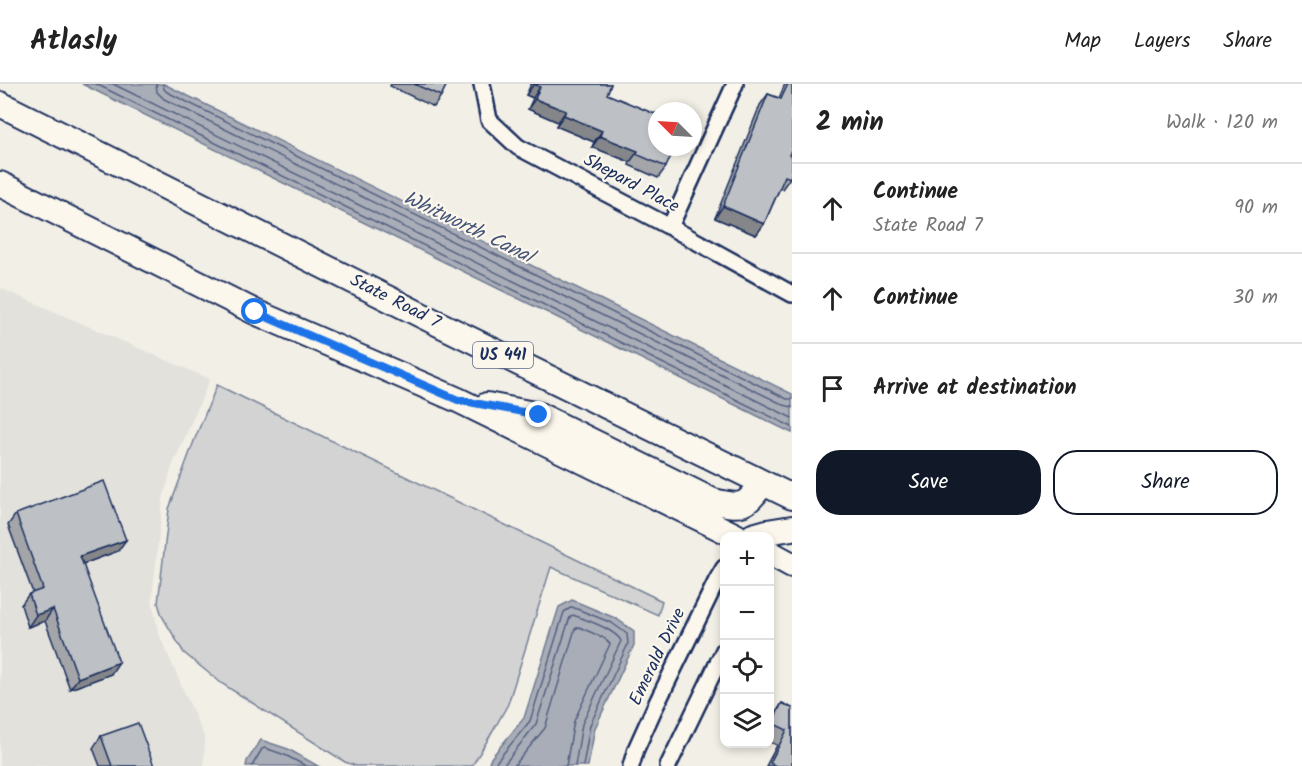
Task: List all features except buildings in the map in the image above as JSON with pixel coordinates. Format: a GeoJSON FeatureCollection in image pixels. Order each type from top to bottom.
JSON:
{"type":"FeatureCollection","features":[{"type":"Feature","properties":{"kind":"main road","name":"State Road 7"},"geometry":{"type":"LineString","coordinates":[[0,104],[437,323],[792,497]]}},
{"type":"Feature","properties":{"kind":"main road"},"geometry":{"type":"LineString","coordinates":[[0,184],[255,312],[458,400],[726,532]]}},
{"type":"Feature","properties":{"kind":"main road"},"geometry":{"type":"LineString","coordinates":[[458,400],[539,415],[713,501],[734,506],[750,500],[763,483]]}},
{"type":"Feature","properties":{"kind":"main road"},"geometry":{"type":"LineString","coordinates":[[767,532],[792,528]]}},
{"type":"Feature","properties":{"kind":"street","name":"Shepard Place"},"geometry":{"type":"LineString","coordinates":[[482,84],[489,120],[518,147],[670,226],[792,294]]}},
{"type":"Feature","properties":{"kind":"street"},"geometry":{"type":"LineString","coordinates":[[670,226],[735,84]]}},
{"type":"Feature","properties":{"kind":"street","name":"Emerald Drive"},"geometry":{"type":"LineString","coordinates":[[631,766],[654,709],[720,575]]}},
{"type":"Feature","properties":{"kind":"street"},"geometry":{"type":"LineString","coordinates":[[668,766],[720,659]]}},
{"type":"Feature","properties":{"kind":"shaded area"},"geometry":{"type":"Polygon","coordinates":[[[0,288],[210,379],[172,467],[163,499],[152,599],[158,632],[205,739],[204,766],[0,766],[0,288]]]}},
{"type":"Feature","properties":{"kind":"shaded area"},"geometry":{"type":"Polygon","coordinates":[[[217,385],[662,601],[658,615],[551,567],[508,704],[472,766],[356,766],[345,762],[221,683],[184,653],[162,616],[158,603],[169,509],[217,385]]]}},
{"type":"Feature","properties":{"kind":"water"},"geometry":{"type":"Polygon","coordinates":[[[82,84],[164,84],[792,394],[792,433],[82,84]]]}},
{"type":"Feature","properties":{"kind":"water"},"geometry":{"type":"Polygon","coordinates":[[[572,600],[615,618],[634,631],[634,645],[595,728],[588,766],[488,766],[491,758],[524,718],[559,607],[572,600]]]}},
{"type":"Feature","properties":{"kind":"water"},"geometry":{"type":"Polygon","coordinates":[[[261,740],[288,749],[318,766],[246,766],[261,740]]]}},
{"type":"Feature","properties":{"kind":"route"},"geometry":{"type":"LineString","coordinates":[[255,312],[458,400],[539,415]]}},
{"type":"Feature","properties":{"kind":"water label","name":"Whitworth Canal"},"geometry":{"type":"Point","coordinates":[468,228]}}]}
